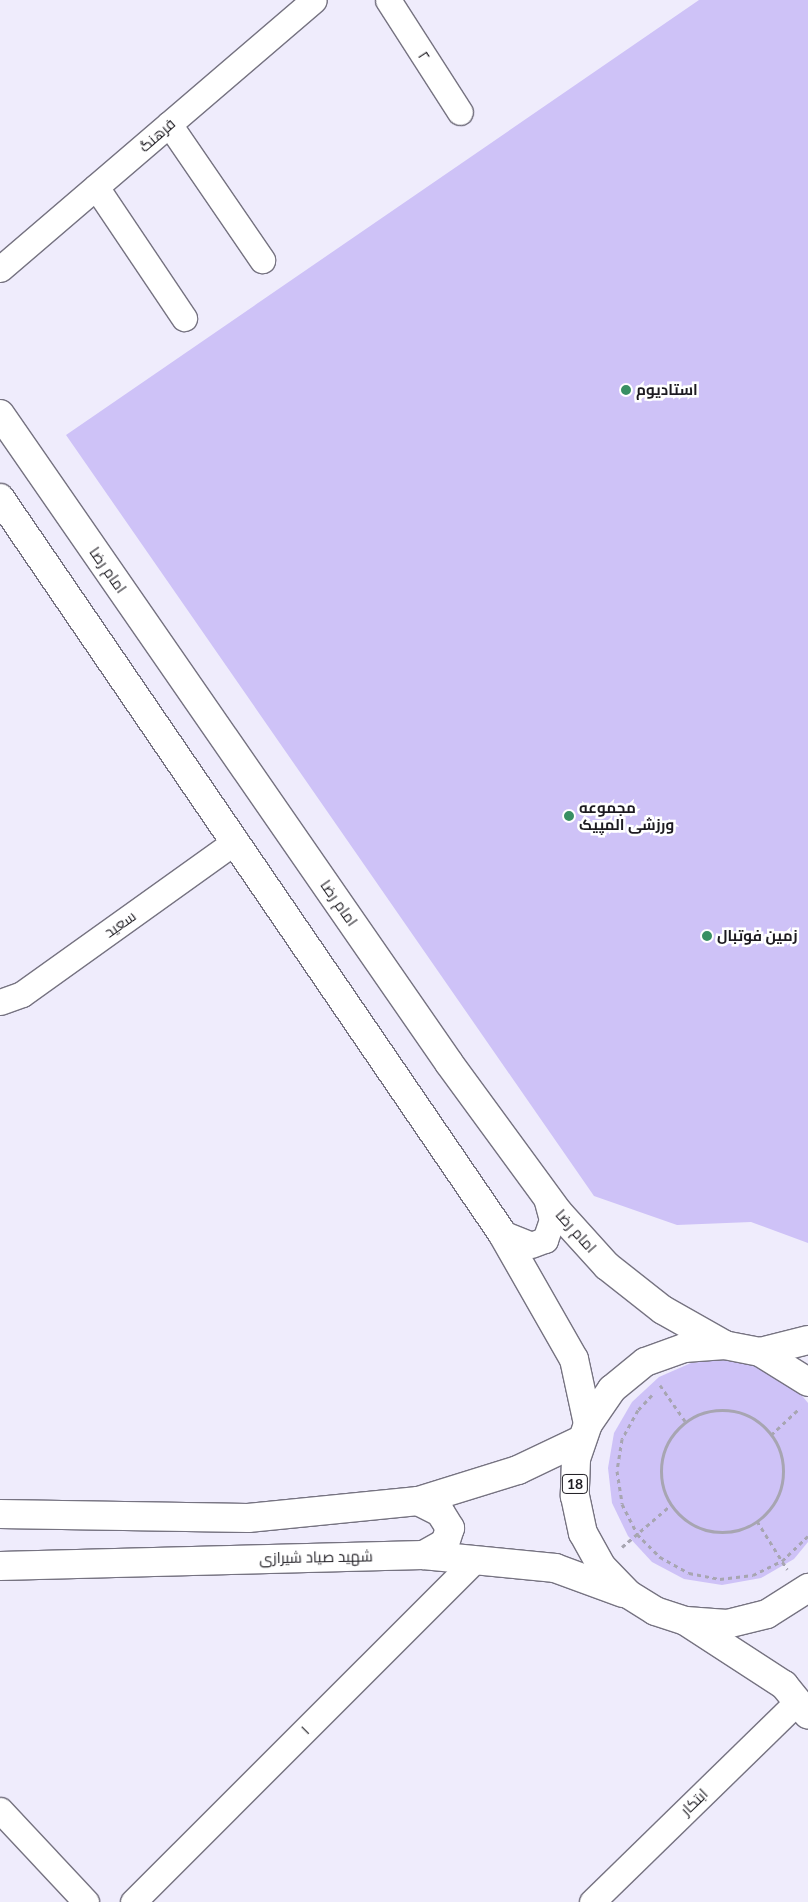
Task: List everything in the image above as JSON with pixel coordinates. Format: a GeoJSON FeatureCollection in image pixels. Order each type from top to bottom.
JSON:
{"type":"FeatureCollection","features":[{"type":"Feature","properties":{"kind":"main road","name":"امام رضا"},"geometry":{"type":"LineString","coordinates":[[0,414],[545,1194],[607,1266],[663,1310],[725,1345]]}},
{"type":"Feature","properties":{"kind":"main road"},"geometry":{"type":"LineString","coordinates":[[0,498],[502,1233],[574,1360],[585,1432]]}},
{"type":"Feature","properties":{"kind":"main road","name":"18"},"geometry":{"type":"LineString","coordinates":[[806,1591],[767,1614],[735,1622],[686,1621],[655,1611],[628,1594],[601,1566],[583,1533],[575,1496],[585,1432],[612,1389],[645,1362],[684,1348],[725,1345],[760,1352],[808,1340]]}},
{"type":"Feature","properties":{"kind":"main road","name":"18"},"geometry":{"type":"LineString","coordinates":[[760,1352],[802,1396]]}},
{"type":"Feature","properties":{"kind":"main road","name":"18"},"geometry":{"type":"LineString","coordinates":[[0,1514],[248,1518],[418,1501],[518,1470],[585,1432]]}},
{"type":"Feature","properties":{"kind":"main road"},"geometry":{"type":"LineString","coordinates":[[418,1501],[440,1512],[450,1528],[445,1543],[423,1556]]}},
{"type":"Feature","properties":{"kind":"main road","name":"شهید صیاد شیرازی"},"geometry":{"type":"LineString","coordinates":[[0,1566],[423,1556],[476,1558],[556,1568],[628,1594]]}},
{"type":"Feature","properties":{"kind":"main road"},"geometry":{"type":"LineString","coordinates":[[686,1621],[784,1685],[802,1709]]}},
{"type":"Feature","properties":{"kind":"street","name":"فرهنگ"},"geometry":{"type":"LineString","coordinates":[[0,269],[314,0]]}},
{"type":"Feature","properties":{"kind":"street","name":"۲"},"geometry":{"type":"LineString","coordinates":[[388,0],[460,112]]}},
{"type":"Feature","properties":{"kind":"street"},"geometry":{"type":"LineString","coordinates":[[169,124],[262,260]]}},
{"type":"Feature","properties":{"kind":"street"},"geometry":{"type":"LineString","coordinates":[[96,187],[184,318]]}},
{"type":"Feature","properties":{"kind":"street","name":"سعید"},"geometry":{"type":"LineString","coordinates":[[0,1002],[22,994],[236,841]]}},
{"type":"Feature","properties":{"kind":"street"},"geometry":{"type":"LineString","coordinates":[[502,1233],[522,1243],[545,1240],[552,1220],[545,1194]]}},
{"type":"Feature","properties":{"kind":"street","name":"۱"},"geometry":{"type":"LineString","coordinates":[[133,1902],[476,1558]]}},
{"type":"Feature","properties":{"kind":"street","name":"ابتکار"},"geometry":{"type":"LineString","coordinates":[[592,1902],[802,1709]]}},
{"type":"Feature","properties":{"kind":"street"},"geometry":{"type":"LineString","coordinates":[[0,1810],[86,1902]]}},
{"type":"Feature","properties":{"kind":"path"},"geometry":{"type":"LineString","coordinates":[[645,1362],[685,1422]]}},
{"type":"Feature","properties":{"kind":"path"},"geometry":{"type":"LineString","coordinates":[[669,1383],[661,1386],[638,1410],[622,1439],[617,1471],[622,1504],[637,1534],[660,1557],[688,1573],[712,1577],[753,1575],[782,1561],[808,1536]]}},
{"type":"Feature","properties":{"kind":"path"},"geometry":{"type":"LineString","coordinates":[[771,1435],[802,1396],[808,1411]]}},
{"type":"Feature","properties":{"kind":"path"},"geometry":{"type":"LineString","coordinates":[[722,1410],[758,1421],[771,1435],[780,1452],[780,1490],[757,1521],[740,1530],[711,1530],[684,1519],[671,1504],[663,1488],[664,1451],[685,1422],[722,1410]]}},
{"type":"Feature","properties":{"kind":"path"},"geometry":{"type":"LineString","coordinates":[[601,1566],[671,1504]]}},
{"type":"Feature","properties":{"kind":"path"},"geometry":{"type":"LineString","coordinates":[[757,1521],[782,1561],[806,1591]]}},
{"type":"Feature","properties":{"kind":"shaded area","name":"مجموعه ورزشی المپیک"},"geometry":{"type":"Polygon","coordinates":[[[699,0],[808,0],[808,1243],[751,1222],[677,1225],[594,1196],[66,435],[699,0]]]}},
{"type":"Feature","properties":{"kind":"shaded area"},"geometry":{"type":"Polygon","coordinates":[[[727,1359],[762,1367],[795,1387],[808,1403],[808,1542],[794,1559],[761,1578],[722,1585],[684,1579],[652,1562],[628,1536],[612,1503],[608,1468],[614,1433],[632,1402],[659,1377],[691,1363],[727,1359]]]}},
{"type":"Feature","properties":{"kind":"place","name":"استادیوم"},"geometry":{"type":"Point","coordinates":[626,390]}},
{"type":"Feature","properties":{"kind":"place","name":"مجموعه ورزشی المپیک"},"geometry":{"type":"Point","coordinates":[569,816]}},
{"type":"Feature","properties":{"kind":"place","name":"زمین فوتبال"},"geometry":{"type":"Point","coordinates":[707,936]}}]}
